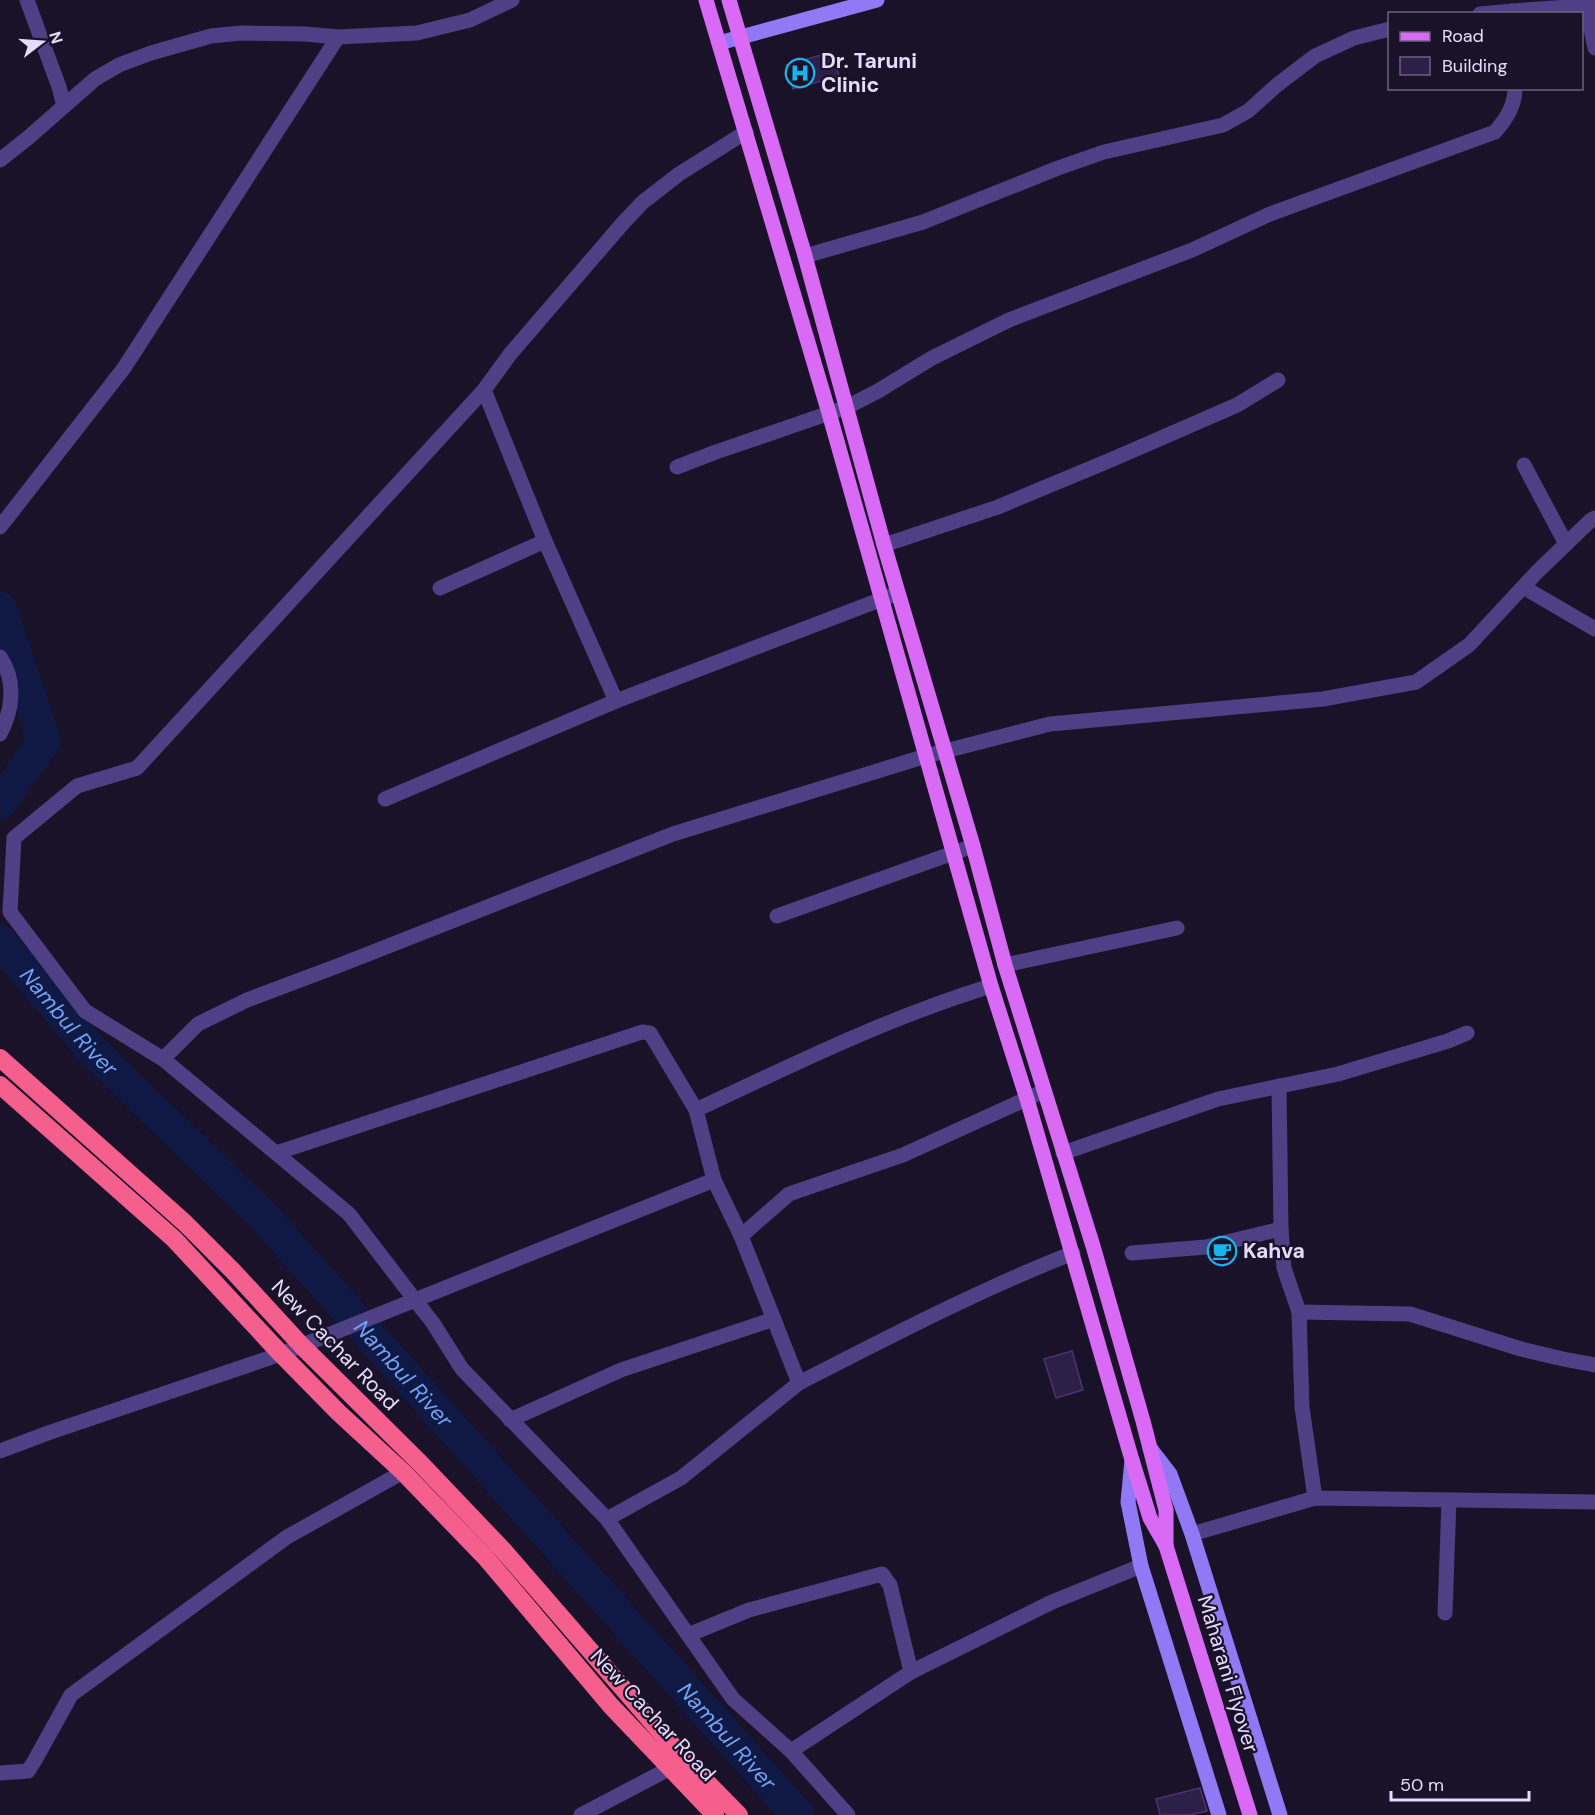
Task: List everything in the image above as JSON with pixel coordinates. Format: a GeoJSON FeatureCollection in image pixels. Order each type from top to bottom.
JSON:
{"type":"FeatureCollection","features":[{"type":"Feature","properties":{"kind":"highway","name":"New Cachar Road"},"geometry":{"type":"LineString","coordinates":[[0,1058],[185,1223],[495,1542],[677,1764],[715,1815]]}},
{"type":"Feature","properties":{"kind":"highway","name":"New Cachar Road"},"geometry":{"type":"LineString","coordinates":[[0,1085],[174,1239],[281,1354],[339,1413],[403,1472],[486,1558],[604,1698],[677,1764],[740,1815]]}},
{"type":"Feature","properties":{"kind":"main road","name":"Maharani Flyover"},"geometry":{"type":"LineString","coordinates":[[706,0],[829,413],[991,986],[1073,1253],[1132,1460],[1150,1518],[1166,1546],[1250,1815]]}},
{"type":"Feature","properties":{"kind":"main road","name":"Maharani Flyover"},"geometry":{"type":"LineString","coordinates":[[729,0],[805,256],[884,545],[973,846],[1005,965],[1093,1246],[1160,1485],[1166,1510],[1166,1546]]}},
{"type":"Feature","properties":{"kind":"street"},"geometry":{"type":"LineString","coordinates":[[27,0],[64,106]]}},
{"type":"Feature","properties":{"kind":"street"},"geometry":{"type":"LineString","coordinates":[[0,160],[95,79],[119,65],[151,52],[211,36],[241,33],[338,37],[417,33],[470,20],[512,0]]}},
{"type":"Feature","properties":{"kind":"street"},"geometry":{"type":"LineString","coordinates":[[719,43],[877,0]]}},
{"type":"Feature","properties":{"kind":"street"},"geometry":{"type":"LineString","coordinates":[[1512,12],[1590,5],[1595,48]]}},
{"type":"Feature","properties":{"kind":"street"},"geometry":{"type":"LineString","coordinates":[[805,256],[923,222],[1104,152],[1223,125],[1248,111],[1315,56],[1339,43],[1388,30]]}},
{"type":"Feature","properties":{"kind":"street"},"geometry":{"type":"LineString","coordinates":[[0,527],[124,368],[338,37]]}},
{"type":"Feature","properties":{"kind":"street"},"geometry":{"type":"LineString","coordinates":[[677,467],[847,407],[932,358],[1009,320],[1192,250],[1270,214],[1495,132],[1509,114],[1515,98],[1515,90]]}},
{"type":"Feature","properties":{"kind":"street"},"geometry":{"type":"LineString","coordinates":[[746,132],[679,174],[643,202],[511,353],[484,390],[137,768],[77,786],[15,838],[10,912],[85,1011],[163,1059],[349,1214],[433,1323],[462,1369],[606,1519],[733,1699],[791,1751],[848,1815]]}},
{"type":"Feature","properties":{"kind":"street"},"geometry":{"type":"LineString","coordinates":[[884,545],[998,507],[1113,459],[1237,405],[1278,380]]}},
{"type":"Feature","properties":{"kind":"street"},"geometry":{"type":"LineString","coordinates":[[484,390],[545,541],[616,701]]}},
{"type":"Feature","properties":{"kind":"street"},"geometry":{"type":"LineString","coordinates":[[1524,465],[1566,544]]}},
{"type":"Feature","properties":{"kind":"street"},"geometry":{"type":"LineString","coordinates":[[163,1059],[198,1024],[246,1000],[673,834],[926,756],[1050,724],[1323,699],[1416,682],[1469,645],[1523,587],[1595,518]]}},
{"type":"Feature","properties":{"kind":"street"},"geometry":{"type":"LineString","coordinates":[[440,588],[545,541]]}},
{"type":"Feature","properties":{"kind":"street"},"geometry":{"type":"LineString","coordinates":[[1523,587],[1595,629]]}},
{"type":"Feature","properties":{"kind":"street"},"geometry":{"type":"LineString","coordinates":[[385,799],[616,701],[898,593]]}},
{"type":"Feature","properties":{"kind":"street"},"geometry":{"type":"LineString","coordinates":[[0,657],[8,671],[12,696],[6,724],[0,734]]}},
{"type":"Feature","properties":{"kind":"street"},"geometry":{"type":"LineString","coordinates":[[777,916],[973,846]]}},
{"type":"Feature","properties":{"kind":"street"},"geometry":{"type":"LineString","coordinates":[[1005,965],[1177,928]]}},
{"type":"Feature","properties":{"kind":"street"},"geometry":{"type":"LineString","coordinates":[[696,1110],[833,1046],[963,994],[991,986]]}},
{"type":"Feature","properties":{"kind":"street"},"geometry":{"type":"LineString","coordinates":[[276,1153],[642,1032],[650,1033],[696,1110],[714,1180],[741,1236],[800,1383]]}},
{"type":"Feature","properties":{"kind":"street"},"geometry":{"type":"LineString","coordinates":[[1063,1153],[1218,1099],[1338,1074],[1448,1041],[1467,1033]]}},
{"type":"Feature","properties":{"kind":"street"},"geometry":{"type":"LineString","coordinates":[[1279,1086],[1281,1229],[1284,1269],[1299,1312],[1302,1407],[1315,1498]]}},
{"type":"Feature","properties":{"kind":"street"},"geometry":{"type":"LineString","coordinates":[[741,1236],[789,1194],[903,1155],[1044,1090]]}},
{"type":"Feature","properties":{"kind":"street"},"geometry":{"type":"LineString","coordinates":[[0,1451],[303,1346],[714,1180]]}},
{"type":"Feature","properties":{"kind":"street"},"geometry":{"type":"LineString","coordinates":[[1132,1253],[1206,1247],[1281,1229]]}},
{"type":"Feature","properties":{"kind":"street"},"geometry":{"type":"LineString","coordinates":[[606,1519],[681,1478],[800,1383],[918,1322],[1073,1253]]}},
{"type":"Feature","properties":{"kind":"street"},"geometry":{"type":"LineString","coordinates":[[1299,1312],[1410,1314],[1521,1349],[1595,1365]]}},
{"type":"Feature","properties":{"kind":"street"},"geometry":{"type":"LineString","coordinates":[[510,1420],[621,1370],[774,1319]]}},
{"type":"Feature","properties":{"kind":"street"},"geometry":{"type":"LineString","coordinates":[[1150,1448],[1170,1474],[1192,1534],[1280,1815]]}},
{"type":"Feature","properties":{"kind":"street"},"geometry":{"type":"LineString","coordinates":[[1132,1460],[1128,1502],[1141,1566],[1218,1815]]}},
{"type":"Feature","properties":{"kind":"street"},"geometry":{"type":"LineString","coordinates":[[0,1773],[28,1771],[70,1695],[287,1537],[403,1472]]}},
{"type":"Feature","properties":{"kind":"street"},"geometry":{"type":"LineString","coordinates":[[1192,1534],[1315,1498],[1595,1502]]}},
{"type":"Feature","properties":{"kind":"street"},"geometry":{"type":"LineString","coordinates":[[1445,1613],[1449,1500]]}},
{"type":"Feature","properties":{"kind":"street"},"geometry":{"type":"LineString","coordinates":[[791,1751],[911,1672],[1052,1602],[1141,1566]]}},
{"type":"Feature","properties":{"kind":"street"},"geometry":{"type":"LineString","coordinates":[[688,1635],[749,1610],[882,1574],[890,1585],[911,1672]]}},
{"type":"Feature","properties":{"kind":"street"},"geometry":{"type":"LineString","coordinates":[[581,1815],[677,1764]]}},
{"type":"Feature","properties":{"kind":"building"},"geometry":{"type":"Polygon","coordinates":[[[832,52],[839,76],[793,89],[786,65],[832,52]]]}},
{"type":"Feature","properties":{"kind":"building"},"geometry":{"type":"Polygon","coordinates":[[[1072,1351],[1083,1390],[1056,1398],[1044,1359],[1072,1351]]]}},
{"type":"Feature","properties":{"kind":"building"},"geometry":{"type":"Polygon","coordinates":[[[1200,1788],[1207,1811],[1190,1815],[1160,1815],[1156,1799],[1200,1788]]]}},
{"type":"Feature","properties":{"kind":"waterway","name":"Nambul River"},"geometry":{"type":"LineString","coordinates":[[0,608],[44,741],[0,803]]}},
{"type":"Feature","properties":{"kind":"waterway","name":"Nambul River"},"geometry":{"type":"LineString","coordinates":[[0,941],[89,1047],[265,1218],[798,1815]]}},
{"type":"Feature","properties":{"kind":"place","name":"Dr. Taruni Clinic"},"geometry":{"type":"Point","coordinates":[800,73]}},
{"type":"Feature","properties":{"kind":"place","name":"Kahva"},"geometry":{"type":"Point","coordinates":[1222,1251]}}]}
